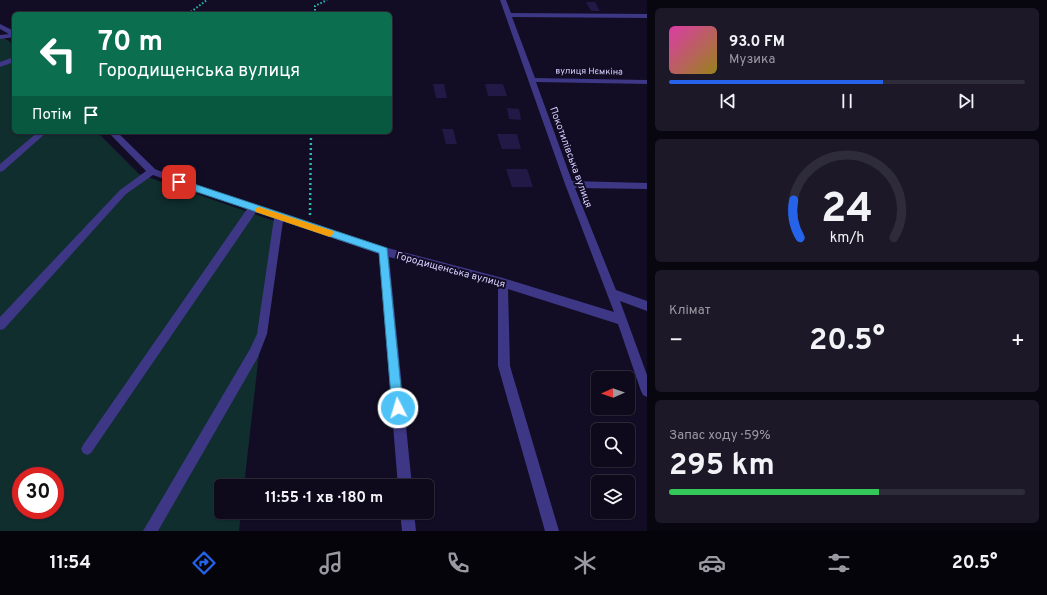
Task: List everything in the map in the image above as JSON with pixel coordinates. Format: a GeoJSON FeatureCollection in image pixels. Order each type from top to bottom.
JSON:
{"type":"FeatureCollection","features":[{"type":"Feature","properties":{"kind":"street","name":"Покотилівська вулиця"},"geometry":{"type":"LineString","coordinates":[[503,0],[570,184],[612,292],[647,391]]}},
{"type":"Feature","properties":{"kind":"street"},"geometry":{"type":"LineString","coordinates":[[509,15],[647,16]]}},
{"type":"Feature","properties":{"kind":"street"},"geometry":{"type":"LineString","coordinates":[[0,26],[12,34]]}},
{"type":"Feature","properties":{"kind":"street"},"geometry":{"type":"LineString","coordinates":[[0,37],[12,35]]}},
{"type":"Feature","properties":{"kind":"street"},"geometry":{"type":"LineString","coordinates":[[0,65],[12,59]]}},
{"type":"Feature","properties":{"kind":"street","name":"вулиця Нємкіна"},"geometry":{"type":"LineString","coordinates":[[532,80],[647,82]]}},
{"type":"Feature","properties":{"kind":"street"},"geometry":{"type":"LineString","coordinates":[[0,169],[41,134]]}},
{"type":"Feature","properties":{"kind":"street","name":"Городищенська вулиця"},"geometry":{"type":"LineString","coordinates":[[114,134],[152,171],[253,208],[384,251],[503,283],[622,320]]}},
{"type":"Feature","properties":{"kind":"street"},"geometry":{"type":"LineString","coordinates":[[0,325],[123,192],[152,171]]}},
{"type":"Feature","properties":{"kind":"street"},"geometry":{"type":"LineString","coordinates":[[570,184],[647,186]]}},
{"type":"Feature","properties":{"kind":"street"},"geometry":{"type":"LineString","coordinates":[[87,449],[253,208]]}},
{"type":"Feature","properties":{"kind":"street"},"geometry":{"type":"LineString","coordinates":[[150,531],[254,353],[262,334],[279,217]]}},
{"type":"Feature","properties":{"kind":"street"},"geometry":{"type":"LineString","coordinates":[[384,251],[404,479]]}},
{"type":"Feature","properties":{"kind":"street"},"geometry":{"type":"LineString","coordinates":[[503,283],[504,366],[552,531]]}},
{"type":"Feature","properties":{"kind":"street"},"geometry":{"type":"LineString","coordinates":[[612,292],[647,306]]}},
{"type":"Feature","properties":{"kind":"street"},"geometry":{"type":"LineString","coordinates":[[408,519],[409,531]]}},
{"type":"Feature","properties":{"kind":"path"},"geometry":{"type":"LineString","coordinates":[[191,12],[207,0]]}},
{"type":"Feature","properties":{"kind":"path"},"geometry":{"type":"LineString","coordinates":[[315,12],[315,6],[327,0]]}},
{"type":"Feature","properties":{"kind":"path"},"geometry":{"type":"LineString","coordinates":[[311,134],[311,227]]}},
{"type":"Feature","properties":{"kind":"green space"},"geometry":{"type":"Polygon","coordinates":[[[0,36],[12,44],[12,134],[99,134],[139,174],[274,221],[245,479],[214,479],[214,519],[240,519],[239,531],[0,531],[0,36]]]}},
{"type":"Feature","properties":{"kind":"building"},"geometry":{"type":"Polygon","coordinates":[[[586,2],[595,2],[600,11],[591,11],[586,2]]]}},
{"type":"Feature","properties":{"kind":"building"},"geometry":{"type":"Polygon","coordinates":[[[433,84],[444,84],[447,98],[436,98],[433,84]]]}},
{"type":"Feature","properties":{"kind":"building"},"geometry":{"type":"Polygon","coordinates":[[[485,84],[503,84],[507,96],[488,96],[485,84]]]}},
{"type":"Feature","properties":{"kind":"building"},"geometry":{"type":"Polygon","coordinates":[[[507,108],[519,109],[521,120],[509,119],[507,108]]]}},
{"type":"Feature","properties":{"kind":"building"},"geometry":{"type":"Polygon","coordinates":[[[442,129],[453,129],[457,144],[446,144],[442,129]]]}},
{"type":"Feature","properties":{"kind":"building"},"geometry":{"type":"Polygon","coordinates":[[[497,134],[517,134],[521,149],[502,149],[497,134]]]}},
{"type":"Feature","properties":{"kind":"building"},"geometry":{"type":"Polygon","coordinates":[[[506,169],[527,169],[533,187],[512,187],[506,169]]]}},
{"type":"Feature","properties":{"kind":"slow traffic"},"geometry":{"type":"LineString","coordinates":[[259,210],[330,233]]}},
{"type":"Feature","properties":{"kind":"route"},"geometry":{"type":"LineString","coordinates":[[179,182],[384,251],[398,408]]}}]}
